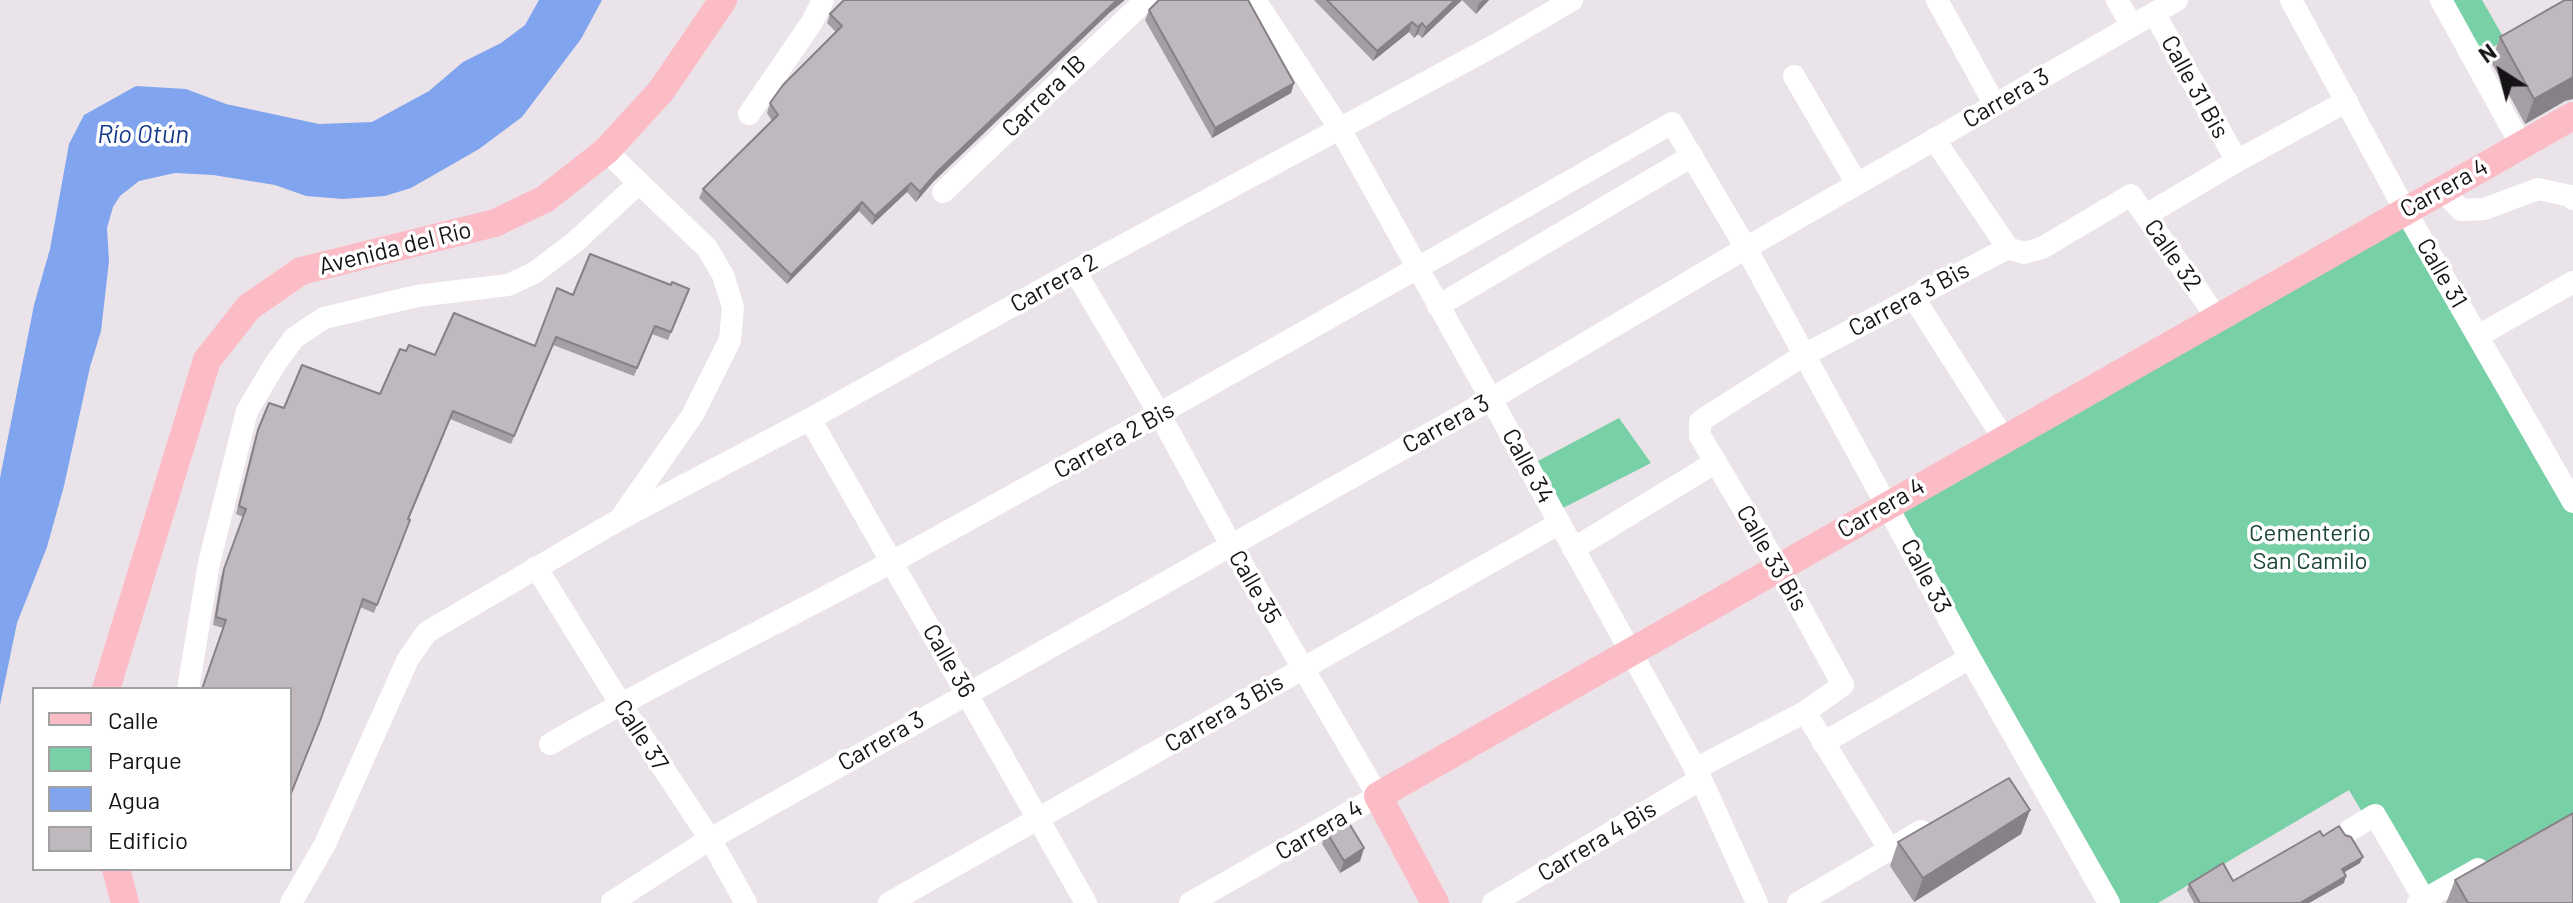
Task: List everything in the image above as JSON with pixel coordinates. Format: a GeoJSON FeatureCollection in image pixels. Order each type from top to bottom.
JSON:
{"type":"FeatureCollection","features":[{"type":"Feature","properties":{"kind":"main road","name":"Avenida del Río"},"geometry":{"type":"LineString","coordinates":[[107,687],[207,360],[249,307],[301,271],[495,223],[545,199],[606,151],[661,91],[723,0]]}},
{"type":"Feature","properties":{"kind":"main road","name":"Carrera 4"},"geometry":{"type":"LineString","coordinates":[[1378,796],[2573,116]]}},
{"type":"Feature","properties":{"kind":"main road","name":"Calle 35"},"geometry":{"type":"LineString","coordinates":[[1378,796],[1435,903]]}},
{"type":"Feature","properties":{"kind":"main road"},"geometry":{"type":"LineString","coordinates":[[119,871],[125,903]]}},
{"type":"Feature","properties":{"kind":"street"},"geometry":{"type":"LineString","coordinates":[[749,114],[812,22],[823,0]]}},
{"type":"Feature","properties":{"kind":"street","name":"Carrera 1B"},"geometry":{"type":"LineString","coordinates":[[943,192],[1146,0]]}},
{"type":"Feature","properties":{"kind":"street","name":"Calle 34"},"geometry":{"type":"LineString","coordinates":[[1255,0],[1340,129],[1560,523],[1698,774],[1757,903]]}},
{"type":"Feature","properties":{"kind":"street","name":"Carrera 2"},"geometry":{"type":"LineString","coordinates":[[291,903],[325,844],[408,659],[427,632],[622,518],[810,419],[1075,271],[1499,43],[1572,0]]}},
{"type":"Feature","properties":{"kind":"street"},"geometry":{"type":"LineString","coordinates":[[1937,0],[1995,105]]}},
{"type":"Feature","properties":{"kind":"street","name":"Calle 31 Bis"},"geometry":{"type":"LineString","coordinates":[[2117,0],[2132,26]]}},
{"type":"Feature","properties":{"kind":"street","name":"Carrera 3"},"geometry":{"type":"LineString","coordinates":[[612,902],[710,839],[1491,399],[2177,0]]}},
{"type":"Feature","properties":{"kind":"street","name":"Calle 31"},"geometry":{"type":"LineString","coordinates":[[2291,0],[2405,210],[2478,336],[2565,469],[2573,502]]}},
{"type":"Feature","properties":{"kind":"street"},"geometry":{"type":"LineString","coordinates":[[2441,0],[2521,145]]}},
{"type":"Feature","properties":{"kind":"street","name":"Calle 31 Bis"},"geometry":{"type":"LineString","coordinates":[[2154,13],[2237,161]]}},
{"type":"Feature","properties":{"kind":"street"},"geometry":{"type":"LineString","coordinates":[[1794,76],[1857,184]]}},
{"type":"Feature","properties":{"kind":"street"},"geometry":{"type":"LineString","coordinates":[[2146,215],[2347,101]]}},
{"type":"Feature","properties":{"kind":"street","name":"Calle 33"},"geometry":{"type":"LineString","coordinates":[[1672,123],[1746,248],[1888,504],[2026,771],[2109,903]]}},
{"type":"Feature","properties":{"kind":"street","name":"Carrera 2 Bis"},"geometry":{"type":"LineString","coordinates":[[550,744],[620,703],[891,562],[1160,415],[1672,123]]}},
{"type":"Feature","properties":{"kind":"street"},"geometry":{"type":"LineString","coordinates":[[1934,139],[2008,248]]}},
{"type":"Feature","properties":{"kind":"street"},"geometry":{"type":"LineString","coordinates":[[606,151],[707,248],[723,275],[733,307],[730,340],[692,416],[622,518]]}},
{"type":"Feature","properties":{"kind":"street"},"geometry":{"type":"LineString","coordinates":[[1438,306],[1692,156]]}},
{"type":"Feature","properties":{"kind":"street"},"geometry":{"type":"LineString","coordinates":[[188,687],[209,563],[247,411],[294,338],[324,318],[417,296],[508,285],[534,273],[575,242],[639,183]]}},
{"type":"Feature","properties":{"kind":"street"},"geometry":{"type":"LineString","coordinates":[[2442,190],[2461,210],[2484,209],[2538,189],[2573,199]]}},
{"type":"Feature","properties":{"kind":"street","name":"Calle 32"},"geometry":{"type":"LineString","coordinates":[[2129,196],[2132,195],[2217,318]]}},
{"type":"Feature","properties":{"kind":"street","name":"Carrera 3 Bis"},"geometry":{"type":"LineString","coordinates":[[1699,427],[1705,418],[1804,355],[2008,248],[2024,253],[2042,248],[2129,196]]}},
{"type":"Feature","properties":{"kind":"street","name":"Calle 35"},"geometry":{"type":"LineString","coordinates":[[1075,271],[1378,796]]}},
{"type":"Feature","properties":{"kind":"street"},"geometry":{"type":"LineString","coordinates":[[2478,336],[2573,282]]}},
{"type":"Feature","properties":{"kind":"street"},"geometry":{"type":"LineString","coordinates":[[1913,297],[2004,439]]}},
{"type":"Feature","properties":{"kind":"street","name":"Calle 36"},"geometry":{"type":"LineString","coordinates":[[810,419],[1086,903]]}},
{"type":"Feature","properties":{"kind":"street","name":"Calle 33 Bis"},"geometry":{"type":"LineString","coordinates":[[1699,427],[1700,436],[1843,682],[1841,688],[1805,712]]}},
{"type":"Feature","properties":{"kind":"street"},"geometry":{"type":"LineString","coordinates":[[1573,549],[1716,462]]}},
{"type":"Feature","properties":{"kind":"street","name":"Carrera 3 Bis"},"geometry":{"type":"LineString","coordinates":[[889,903],[1560,523]]}},
{"type":"Feature","properties":{"kind":"street","name":"Calle 37"},"geometry":{"type":"LineString","coordinates":[[536,567],[620,703],[710,839],[746,903]]}},
{"type":"Feature","properties":{"kind":"street"},"geometry":{"type":"LineString","coordinates":[[1823,743],[1970,658]]}},
{"type":"Feature","properties":{"kind":"street"},"geometry":{"type":"LineString","coordinates":[[1698,774],[1805,712],[1890,850]]}},
{"type":"Feature","properties":{"kind":"street","name":"Carrera 4 Bis"},"geometry":{"type":"LineString","coordinates":[[1493,903],[1698,774]]}},
{"type":"Feature","properties":{"kind":"street","name":"Carrera 4"},"geometry":{"type":"LineString","coordinates":[[1190,903],[1378,796]]}},
{"type":"Feature","properties":{"kind":"street"},"geometry":{"type":"LineString","coordinates":[[2350,830],[2375,815],[2429,900],[2499,857]]}},
{"type":"Feature","properties":{"kind":"street"},"geometry":{"type":"LineString","coordinates":[[1798,903],[1941,820]]}},
{"type":"Feature","properties":{"kind":"green space"},"geometry":{"type":"Polygon","coordinates":[[[2450,0],[2482,0],[2505,40],[2481,54],[2450,0]]]}},
{"type":"Feature","properties":{"kind":"green space","name":"Cementerio San Camilo"},"geometry":{"type":"Polygon","coordinates":[[[2405,210],[2573,502],[2573,815],[2416,903],[2349,790],[2158,903],[2109,903],[1888,504],[2405,210]]]}},
{"type":"Feature","properties":{"kind":"green space"},"geometry":{"type":"Polygon","coordinates":[[[1619,418],[1651,463],[1561,509],[1536,462],[1619,418]]]}},
{"type":"Feature","properties":{"kind":"water","name":"Río Otún"},"geometry":{"type":"Polygon","coordinates":[[[539,0],[602,0],[581,39],[522,117],[479,149],[411,188],[385,196],[343,199],[306,196],[275,185],[213,175],[175,173],[139,181],[120,196],[107,228],[109,261],[101,331],[47,547],[17,623],[0,705],[0,478],[34,305],[50,249],[69,144],[84,115],[136,86],[186,89],[226,104],[319,124],[372,122],[429,91],[463,62],[501,43],[525,25],[539,0]]]}},
{"type":"Feature","properties":{"kind":"building"},"geometry":{"type":"Polygon","coordinates":[[[844,0],[1117,0],[937,172],[920,192],[911,183],[875,216],[862,202],[791,275],[703,189],[778,115],[770,103],[783,85],[842,26],[830,14],[844,0]]]}},
{"type":"Feature","properties":{"kind":"building"},"geometry":{"type":"Polygon","coordinates":[[[1159,0],[1248,0],[1294,83],[1215,128],[1149,10],[1159,0]]]}},
{"type":"Feature","properties":{"kind":"building"},"geometry":{"type":"Polygon","coordinates":[[[1327,0],[1455,0],[1426,28],[1422,23],[1418,27],[1412,22],[1377,51],[1327,0]]]}},
{"type":"Feature","properties":{"kind":"building"},"geometry":{"type":"Polygon","coordinates":[[[2565,0],[2573,0],[2573,77],[2534,99],[2500,37],[2565,0]]]}},
{"type":"Feature","properties":{"kind":"building"},"geometry":{"type":"Polygon","coordinates":[[[590,254],[689,289],[671,332],[655,326],[637,368],[556,337],[514,436],[453,411],[408,519],[377,605],[363,599],[292,791],[292,687],[203,687],[226,620],[216,617],[224,569],[246,509],[239,506],[258,430],[269,403],[284,408],[302,365],[380,394],[400,349],[406,351],[409,345],[435,355],[454,313],[535,346],[557,288],[573,295],[590,254]]]}},
{"type":"Feature","properties":{"kind":"building"},"geometry":{"type":"Polygon","coordinates":[[[2009,778],[2030,810],[1923,878],[1898,842],[2009,778]]]}},
{"type":"Feature","properties":{"kind":"building"},"geometry":{"type":"Polygon","coordinates":[[[2573,813],[2573,903],[2468,903],[2455,880],[2573,813]]]}},
{"type":"Feature","properties":{"kind":"building"},"geometry":{"type":"Polygon","coordinates":[[[1347,820],[1364,848],[1344,861],[1326,831],[1347,820]]]}},
{"type":"Feature","properties":{"kind":"building"},"geometry":{"type":"Polygon","coordinates":[[[2339,826],[2345,835],[2351,837],[2363,857],[2342,869],[2346,876],[2300,903],[2200,903],[2189,884],[2223,863],[2233,881],[2320,831],[2323,836],[2339,826]]]}}]}
